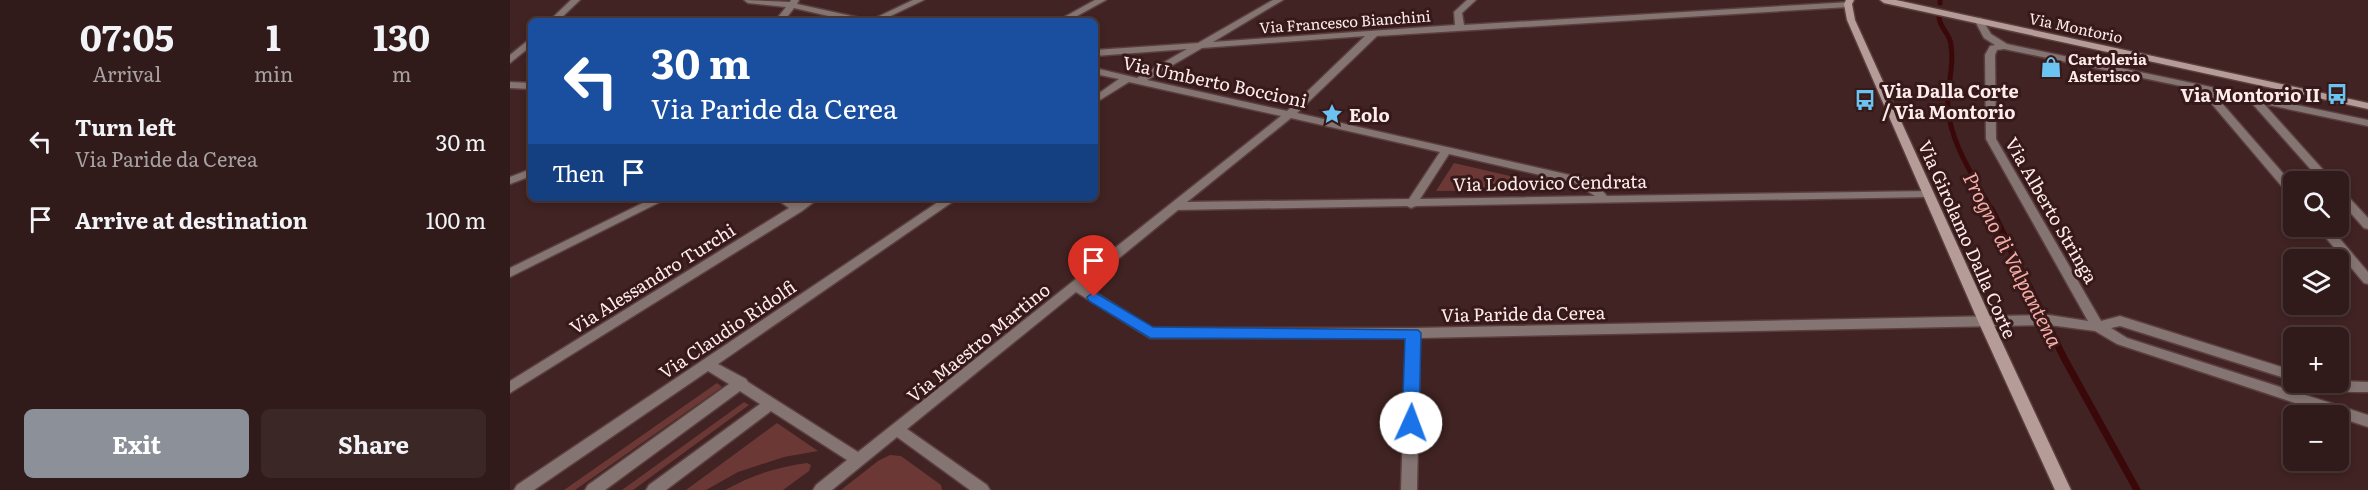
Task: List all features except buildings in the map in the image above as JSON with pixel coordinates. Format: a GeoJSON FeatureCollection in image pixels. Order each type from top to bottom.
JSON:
{"type":"FeatureCollection","features":[{"type":"Feature","properties":{"kind":"street"},"geometry":{"type":"LineString","coordinates":[[556,18],[576,0]]}},
{"type":"Feature","properties":{"kind":"street"},"geometry":{"type":"LineString","coordinates":[[748,0],[794,2],[851,18]]}},
{"type":"Feature","properties":{"kind":"street"},"geometry":{"type":"LineString","coordinates":[[880,18],[920,0]]}},
{"type":"Feature","properties":{"kind":"street"},"geometry":{"type":"LineString","coordinates":[[1067,18],[1102,0]]}},
{"type":"Feature","properties":{"kind":"street"},"geometry":{"type":"LineString","coordinates":[[1140,80],[1279,0]]}},
{"type":"Feature","properties":{"kind":"street"},"geometry":{"type":"LineString","coordinates":[[1460,28],[1458,12],[1472,0]]}},
{"type":"Feature","properties":{"kind":"street","name":"Via Montorio"},"geometry":{"type":"LineString","coordinates":[[1884,0],[2368,106]]}},
{"type":"Feature","properties":{"kind":"street"},"geometry":{"type":"LineString","coordinates":[[781,18],[794,2]]}},
{"type":"Feature","properties":{"kind":"street","name":"Via Francesco Bianchini"},"geometry":{"type":"LineString","coordinates":[[1098,53],[1789,4],[1849,2]]}},
{"type":"Feature","properties":{"kind":"street","name":"Via Girolamo Dalla Corte"},"geometry":{"type":"LineString","coordinates":[[1849,2],[1851,20],[2063,490]]}},
{"type":"Feature","properties":{"kind":"street"},"geometry":{"type":"LineString","coordinates":[[1979,21],[1987,36],[2004,46]]}},
{"type":"Feature","properties":{"kind":"street","name":"Via Maestro Martino"},"geometry":{"type":"LineString","coordinates":[[821,490],[1290,114],[1374,33]]}},
{"type":"Feature","properties":{"kind":"street"},"geometry":{"type":"LineString","coordinates":[[510,60],[528,44]]}},
{"type":"Feature","properties":{"kind":"street","name":"Via Montorio"},"geometry":{"type":"LineString","coordinates":[[2004,46],[2368,123]]}},
{"type":"Feature","properties":{"kind":"street","name":"Via Alberto Stringa"},"geometry":{"type":"LineString","coordinates":[[2004,46],[1993,48],[1990,55],[1990,139],[2098,327]]}},
{"type":"Feature","properties":{"kind":"street","name":"Via Umberto Boccioni"},"geometry":{"type":"LineString","coordinates":[[1098,72],[1579,180],[1603,198]]}},
{"type":"Feature","properties":{"kind":"street"},"geometry":{"type":"LineString","coordinates":[[1098,98],[1128,78]]}},
{"type":"Feature","properties":{"kind":"street"},"geometry":{"type":"LineString","coordinates":[[510,85],[528,86]]}},
{"type":"Feature","properties":{"kind":"street"},"geometry":{"type":"LineString","coordinates":[[2204,88],[2283,181]]}},
{"type":"Feature","properties":{"kind":"street"},"geometry":{"type":"LineString","coordinates":[[2254,99],[2319,171]]}},
{"type":"Feature","properties":{"kind":"street"},"geometry":{"type":"LineString","coordinates":[[1411,204],[1447,149]]}},
{"type":"Feature","properties":{"kind":"street"},"geometry":{"type":"LineString","coordinates":[[510,181],[528,173]]}},
{"type":"Feature","properties":{"kind":"street","name":"Via Lodovico Cendrata"},"geometry":{"type":"LineString","coordinates":[[1173,206],[1928,194]]}},
{"type":"Feature","properties":{"kind":"street"},"geometry":{"type":"LineString","coordinates":[[510,273],[656,201]]}},
{"type":"Feature","properties":{"kind":"street"},"geometry":{"type":"LineString","coordinates":[[786,201],[798,208]]}},
{"type":"Feature","properties":{"kind":"street","name":"Via Alessandro Turchi"},"geometry":{"type":"LineString","coordinates":[[510,388],[808,201]]}},
{"type":"Feature","properties":{"kind":"street","name":"Via Claudio Ridolfi"},"geometry":{"type":"LineString","coordinates":[[522,490],[948,201]]}},
{"type":"Feature","properties":{"kind":"street"},"geometry":{"type":"LineString","coordinates":[[2349,204],[2368,225]]}},
{"type":"Feature","properties":{"kind":"street"},"geometry":{"type":"LineString","coordinates":[[2331,237],[2368,280]]}},
{"type":"Feature","properties":{"kind":"street","name":"Via Paride da Cerea"},"geometry":{"type":"LineString","coordinates":[[1076,286],[1150,333],[1413,333],[2049,320],[2098,327]]}},
{"type":"Feature","properties":{"kind":"street"},"geometry":{"type":"LineString","coordinates":[[2098,327],[2120,321],[2283,373]]}},
{"type":"Feature","properties":{"kind":"street"},"geometry":{"type":"LineString","coordinates":[[2098,327],[2122,341],[2368,421]]}},
{"type":"Feature","properties":{"kind":"street"},"geometry":{"type":"LineString","coordinates":[[1409,490],[1413,333]]}},
{"type":"Feature","properties":{"kind":"street"},"geometry":{"type":"LineString","coordinates":[[708,364],[859,460]]}},
{"type":"Feature","properties":{"kind":"street"},"geometry":{"type":"LineString","coordinates":[[593,490],[741,383]]}},
{"type":"Feature","properties":{"kind":"street"},"geometry":{"type":"LineString","coordinates":[[2349,387],[2368,387]]}},
{"type":"Feature","properties":{"kind":"street"},"geometry":{"type":"LineString","coordinates":[[654,490],[772,403]]}},
{"type":"Feature","properties":{"kind":"street"},"geometry":{"type":"LineString","coordinates":[[898,430],[982,490]]}},
{"type":"Feature","properties":{"kind":"shaded area"},"geometry":{"type":"Polygon","coordinates":[[[1454,163],[1557,187],[1557,190],[1436,191],[1454,163]]]}},
{"type":"Feature","properties":{"kind":"shaded area"},"geometry":{"type":"Polygon","coordinates":[[[717,383],[722,387],[575,490],[564,490],[717,383]]]}},
{"type":"Feature","properties":{"kind":"shaded area"},"geometry":{"type":"Polygon","coordinates":[[[744,402],[749,405],[633,490],[622,490],[744,402]]]}},
{"type":"Feature","properties":{"kind":"shaded area"},"geometry":{"type":"Polygon","coordinates":[[[777,423],[818,451],[784,457],[738,472],[706,490],[686,490],[777,423]]]}},
{"type":"Feature","properties":{"kind":"shaded area"},"geometry":{"type":"Polygon","coordinates":[[[890,455],[901,456],[941,485],[942,490],[841,490],[878,461],[890,455]]]}},
{"type":"Feature","properties":{"kind":"shaded area"},"geometry":{"type":"Polygon","coordinates":[[[807,463],[811,465],[809,471],[783,490],[725,490],[765,472],[807,463]]]}},
{"type":"Feature","properties":{"kind":"waterway","name":"Progno di Valpantena"},"geometry":{"type":"LineString","coordinates":[[1939,16],[1949,37],[1952,53],[1948,101],[1950,122],[1965,162],[1992,211]]}},
{"type":"Feature","properties":{"kind":"waterway","name":"Progno di Valpantena"},"geometry":{"type":"LineString","coordinates":[[1992,211],[2064,358],[2137,490]]}},
{"type":"Feature","properties":{"kind":"place","name":"Cartoleria Asterisco"},"geometry":{"type":"Point","coordinates":[2051,67]}},
{"type":"Feature","properties":{"kind":"place","name":"Via Montorio II"},"geometry":{"type":"Point","coordinates":[2337,94]}},
{"type":"Feature","properties":{"kind":"place","name":"Via Dalla Corte / Via Montorio"},"geometry":{"type":"Point","coordinates":[1865,100]}},
{"type":"Feature","properties":{"kind":"place","name":"Eolo"},"geometry":{"type":"Point","coordinates":[1332,114]}},
{"type":"Feature","properties":{"kind":"route"},"geometry":{"type":"LineString","coordinates":[[1094,297],[1150,333],[1413,333],[1411,423]]}}]}
